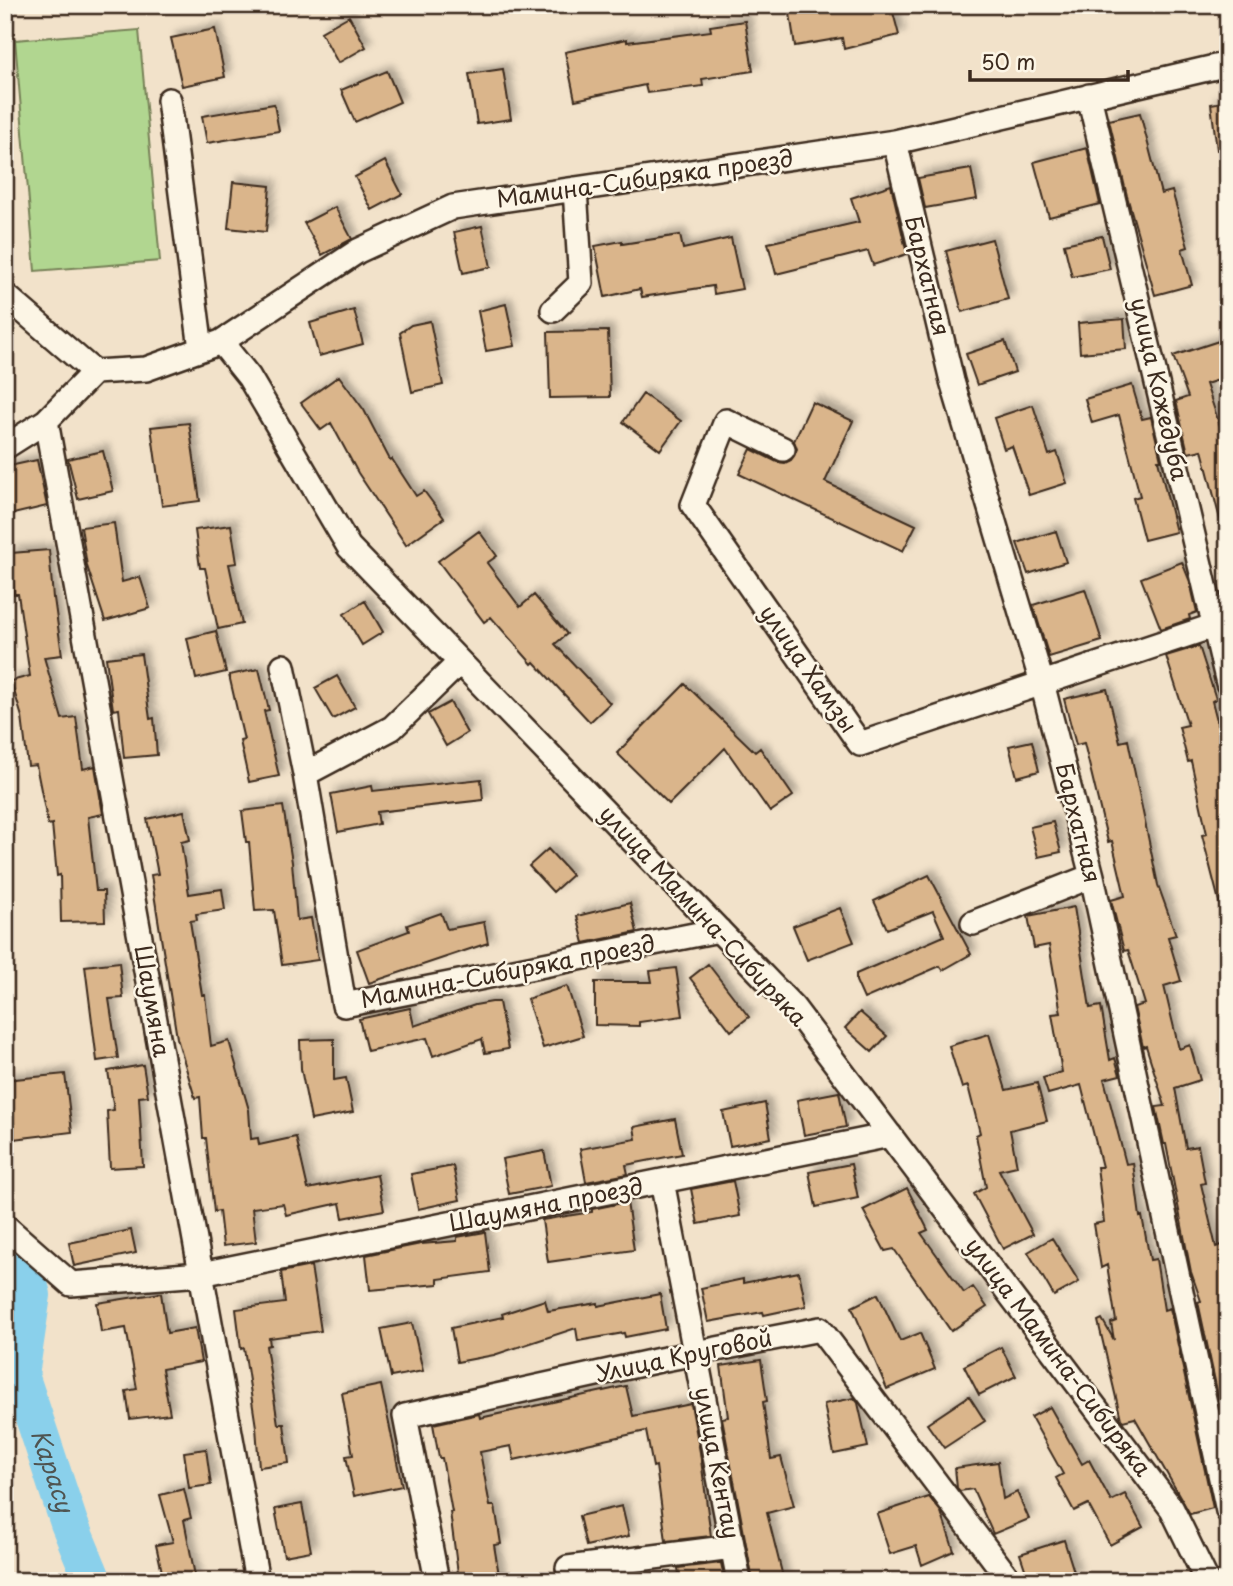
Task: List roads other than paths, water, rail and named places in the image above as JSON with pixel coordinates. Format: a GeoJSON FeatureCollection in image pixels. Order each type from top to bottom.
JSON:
{"type":"FeatureCollection","features":[{"type":"Feature","properties":{"kind":"street","name":"Мамина-Сибиряка проезд"},"geometry":{"type":"LineString","coordinates":[[94,372],[146,369],[211,346],[358,251],[453,207],[895,142],[1228,64]]}},
{"type":"Feature","properties":{"kind":"street","name":"улица Кожедуба"},"geometry":{"type":"LineString","coordinates":[[1089,96],[1222,623],[1228,683]]}},
{"type":"Feature","properties":{"kind":"street"},"geometry":{"type":"LineString","coordinates":[[169,100],[211,346]]}},
{"type":"Feature","properties":{"kind":"street","name":"Бархатная"},"geometry":{"type":"LineString","coordinates":[[895,142],[952,381],[1041,683],[1092,876],[1228,1511]]}},
{"type":"Feature","properties":{"kind":"street"},"geometry":{"type":"LineString","coordinates":[[553,310],[581,283],[575,189]]}},
{"type":"Feature","properties":{"kind":"street"},"geometry":{"type":"LineString","coordinates":[[5,295],[94,372],[46,421],[5,447]]}},
{"type":"Feature","properties":{"kind":"street","name":"улица Мамина-Сибиряка"},"geometry":{"type":"LineString","coordinates":[[211,346],[249,377],[349,547],[793,1007],[1172,1509],[1207,1581]]}},
{"type":"Feature","properties":{"kind":"street","name":"Шаумяна"},"geometry":{"type":"LineString","coordinates":[[46,421],[257,1581]]}},
{"type":"Feature","properties":{"kind":"street","name":"улица Хамзы"},"geometry":{"type":"LineString","coordinates":[[783,449],[726,421],[693,505],[860,744],[1222,623]]}},
{"type":"Feature","properties":{"kind":"street"},"geometry":{"type":"LineString","coordinates":[[283,666],[305,774],[391,729],[460,662]]}},
{"type":"Feature","properties":{"kind":"street","name":"Мамина-Сибиряка проезд"},"geometry":{"type":"LineString","coordinates":[[305,774],[344,1005],[719,930]]}},
{"type":"Feature","properties":{"kind":"street"},"geometry":{"type":"LineString","coordinates":[[972,923],[1092,876]]}},
{"type":"Feature","properties":{"kind":"street","name":"Шаумяна проезд"},"geometry":{"type":"LineString","coordinates":[[5,1226],[71,1284],[201,1274],[890,1135]]}},
{"type":"Feature","properties":{"kind":"street","name":"улица Кентау"},"geometry":{"type":"LineString","coordinates":[[662,1181],[739,1581]]}},
{"type":"Feature","properties":{"kind":"street","name":"Улица Круговой"},"geometry":{"type":"LineString","coordinates":[[437,1581],[405,1416],[820,1329],[1005,1574],[1007,1581]]}},
{"type":"Feature","properties":{"kind":"street"},"geometry":{"type":"LineString","coordinates":[[568,1568],[732,1547]]}},
{"type":"Feature","properties":{"kind":"waterway","name":"Карасу"},"geometry":{"type":"LineString","coordinates":[[5,1248],[20,1251],[32,1295],[20,1375],[69,1523],[93,1581]]}}]}
